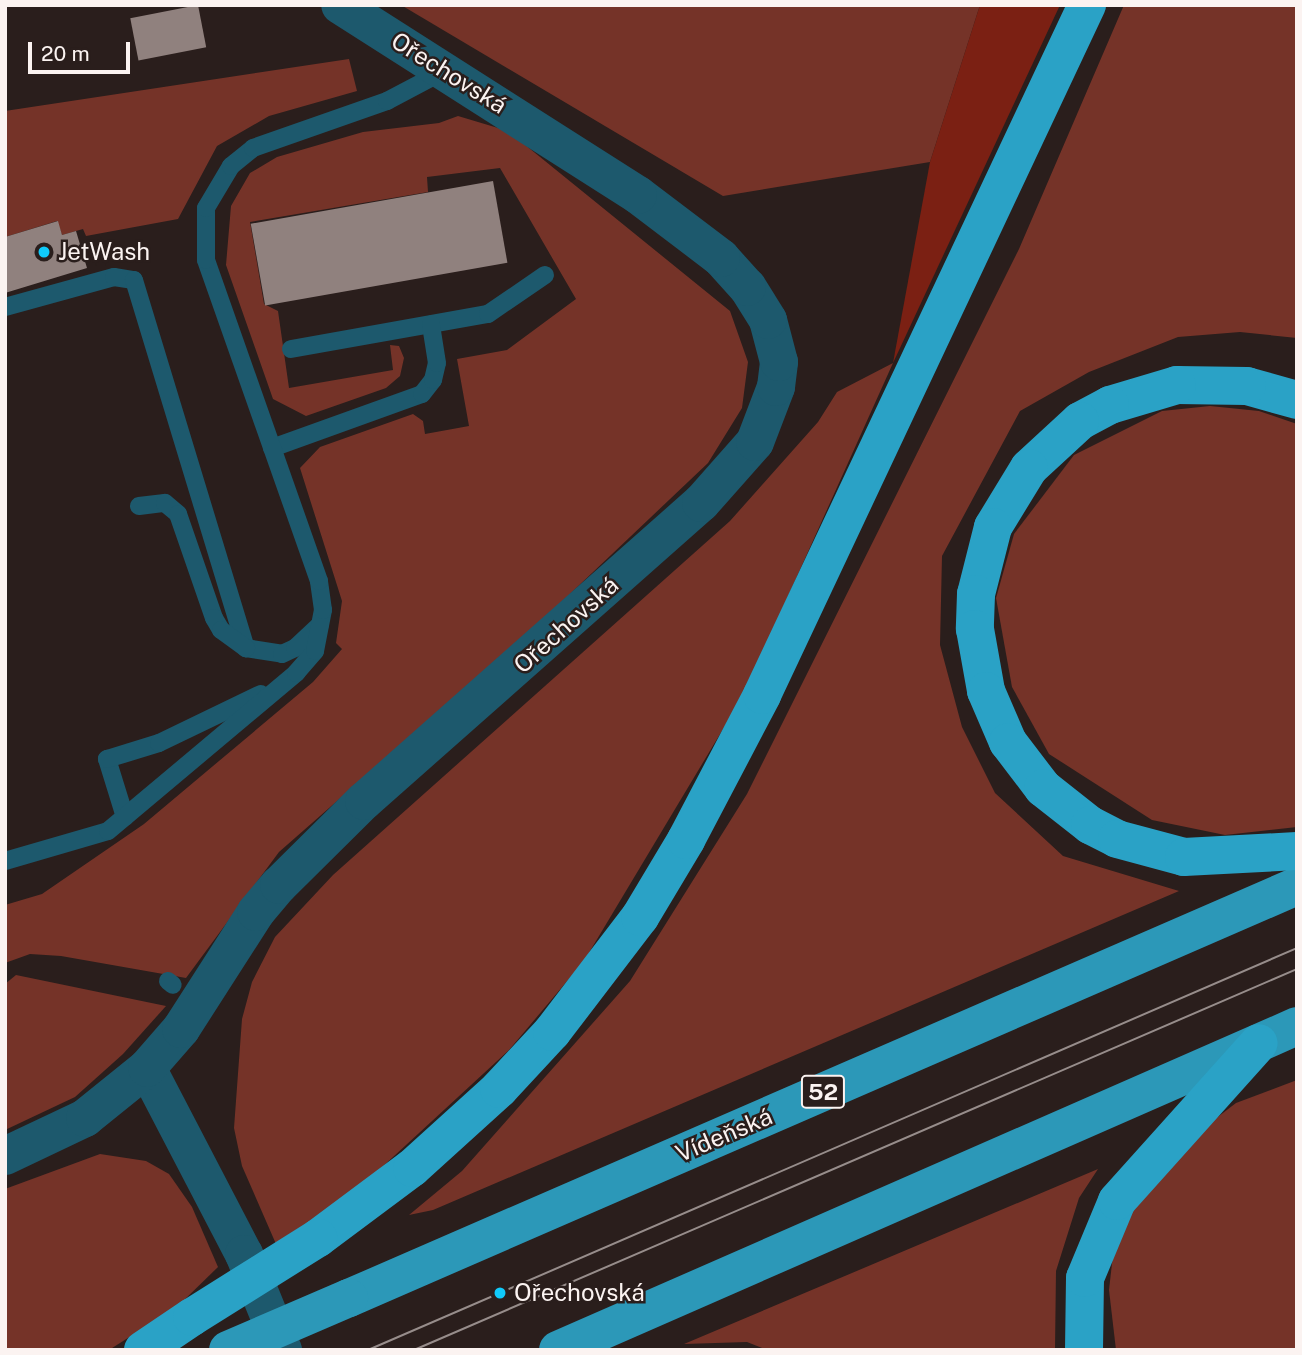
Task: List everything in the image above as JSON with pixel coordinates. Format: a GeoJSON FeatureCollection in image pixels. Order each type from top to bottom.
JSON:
{"type":"FeatureCollection","features":[{"type":"Feature","properties":{"kind":"highway"},"geometry":{"type":"LineString","coordinates":[[143,1350],[318,1238],[412,1168],[499,1088],[559,1023],[640,917],[686,840],[762,695],[1087,5]]}},
{"type":"Feature","properties":{"kind":"highway"},"geometry":{"type":"LineString","coordinates":[[1297,400],[1247,386],[1177,385],[1110,405],[1080,422],[1029,468],[993,527],[978,583],[975,629],[986,691],[1008,742],[1043,788],[1090,825],[1117,839],[1184,857],[1297,851]]}},
{"type":"Feature","properties":{"kind":"highway","name":"Vídeňská"},"geometry":{"type":"LineString","coordinates":[[228,1350],[1297,886]]}},
{"type":"Feature","properties":{"kind":"highway"},"geometry":{"type":"LineString","coordinates":[[558,1350],[1297,1026]]}},
{"type":"Feature","properties":{"kind":"highway"},"geometry":{"type":"LineString","coordinates":[[1084,1350],[1085,1278],[1112,1209],[1139,1171],[1259,1043]]}},
{"type":"Feature","properties":{"kind":"street","name":"Ořechovská"},"geometry":{"type":"LineString","coordinates":[[5,1156],[85,1118],[147,1068],[181,1029],[256,912],[279,885],[364,802],[701,503],[755,442],[776,387],[779,362],[768,320],[747,287],[721,258],[638,195],[340,5]]}},
{"type":"Feature","properties":{"kind":"street"},"geometry":{"type":"LineString","coordinates":[[147,1068],[244,1254],[283,1350]]}},
{"type":"Feature","properties":{"kind":"lane"},"geometry":{"type":"LineString","coordinates":[[5,861],[108,831],[286,682],[314,651],[322,623],[319,581],[206,260],[206,208],[232,166],[253,148],[387,101],[445,70]]}},
{"type":"Feature","properties":{"kind":"lane"},"geometry":{"type":"LineString","coordinates":[[290,349],[488,314],[545,275]]}},
{"type":"Feature","properties":{"kind":"lane"},"geometry":{"type":"LineString","coordinates":[[5,307],[114,277],[134,280],[246,648]]}},
{"type":"Feature","properties":{"kind":"lane"},"geometry":{"type":"LineString","coordinates":[[272,448],[422,394],[433,380],[437,363],[431,324]]}},
{"type":"Feature","properties":{"kind":"lane"},"geometry":{"type":"LineString","coordinates":[[139,506],[165,503],[178,514],[214,618],[221,630],[246,648],[282,654],[308,639],[322,623]]}},
{"type":"Feature","properties":{"kind":"lane"},"geometry":{"type":"LineString","coordinates":[[125,817],[107,759],[159,743],[286,682]]}},
{"type":"Feature","properties":{"kind":"shaded area"},"geometry":{"type":"Polygon","coordinates":[[[401,5],[980,5],[930,162],[723,196],[401,5]]]}},
{"type":"Feature","properties":{"kind":"shaded area"},"geometry":{"type":"Polygon","coordinates":[[[980,5],[1060,5],[893,363],[930,162],[980,5]]]}},
{"type":"Feature","properties":{"kind":"shaded area"},"geometry":{"type":"Polygon","coordinates":[[[1124,5],[1297,5],[1297,338],[1240,332],[1178,337],[1089,372],[1020,411],[942,556],[940,645],[962,727],[995,793],[1063,856],[1179,891],[433,1210],[409,1215],[462,1171],[630,981],[747,794],[1019,249],[1124,5]]]}},
{"type":"Feature","properties":{"kind":"shaded area"},"geometry":{"type":"Polygon","coordinates":[[[349,59],[357,91],[269,116],[217,146],[178,219],[86,236],[83,229],[62,235],[57,221],[5,237],[5,111],[349,59]]]}},
{"type":"Feature","properties":{"kind":"shaded area"},"geometry":{"type":"Polygon","coordinates":[[[458,116],[508,131],[730,311],[748,362],[742,408],[708,463],[533,629],[279,852],[186,978],[61,956],[30,954],[5,963],[5,905],[42,894],[144,824],[313,682],[342,649],[336,643],[342,601],[300,468],[320,447],[413,414],[423,421],[425,434],[469,426],[457,359],[507,350],[576,299],[500,168],[427,177],[428,192],[250,222],[264,304],[278,311],[289,388],[393,370],[390,345],[399,346],[404,358],[400,376],[386,388],[306,416],[273,399],[226,265],[231,206],[250,173],[277,157],[363,132],[439,123],[458,116]]]}},
{"type":"Feature","properties":{"kind":"shaded area"},"geometry":{"type":"Polygon","coordinates":[[[893,363],[744,694],[584,961],[509,1050],[354,1193],[276,1244],[242,1166],[234,1128],[242,1019],[252,982],[275,937],[333,875],[730,521],[818,422],[837,392],[893,363]]]}},
{"type":"Feature","properties":{"kind":"shaded area"},"geometry":{"type":"Polygon","coordinates":[[[1210,406],[1259,411],[1297,424],[1297,827],[1225,835],[1152,820],[1049,754],[1012,687],[996,598],[1014,534],[1074,455],[1162,411],[1210,406]]]}},
{"type":"Feature","properties":{"kind":"shaded area"},"geometry":{"type":"Polygon","coordinates":[[[16,975],[166,1006],[123,1054],[75,1097],[5,1130],[5,984],[16,975]]]}},
{"type":"Feature","properties":{"kind":"shaded area"},"geometry":{"type":"Polygon","coordinates":[[[1297,1080],[1297,1350],[1116,1350],[1109,1290],[1115,1237],[1147,1184],[1189,1139],[1236,1103],[1297,1080]]]}},
{"type":"Feature","properties":{"kind":"shaded area"},"geometry":{"type":"Polygon","coordinates":[[[100,1154],[146,1161],[169,1174],[192,1207],[218,1267],[178,1306],[109,1350],[5,1350],[5,1189],[100,1154]]]}},
{"type":"Feature","properties":{"kind":"shaded area"},"geometry":{"type":"Polygon","coordinates":[[[1098,1169],[1079,1198],[1056,1271],[1055,1350],[767,1350],[747,1342],[684,1344],[1098,1169]]]}},
{"type":"Feature","properties":{"kind":"building"},"geometry":{"type":"Polygon","coordinates":[[[198,5],[206,47],[138,60],[130,18],[198,5]]]}},
{"type":"Feature","properties":{"kind":"building"},"geometry":{"type":"Polygon","coordinates":[[[493,181],[507,263],[265,305],[251,224],[493,181]]]}},
{"type":"Feature","properties":{"kind":"building","name":"JetWash"},"geometry":{"type":"Polygon","coordinates":[[[58,221],[62,235],[76,231],[87,268],[5,293],[5,237],[58,221]]]}},
{"type":"Feature","properties":{"kind":"tram line"},"geometry":{"type":"LineString","coordinates":[[368,1350],[1297,948]]}},
{"type":"Feature","properties":{"kind":"tram line"},"geometry":{"type":"LineString","coordinates":[[414,1350],[1297,969]]}},
{"type":"Feature","properties":{"kind":"place","name":"JetWash"},"geometry":{"type":"Point","coordinates":[44,252]}},
{"type":"Feature","properties":{"kind":"place","name":"Ořechovská"},"geometry":{"type":"Point","coordinates":[500,1293]}}]}
